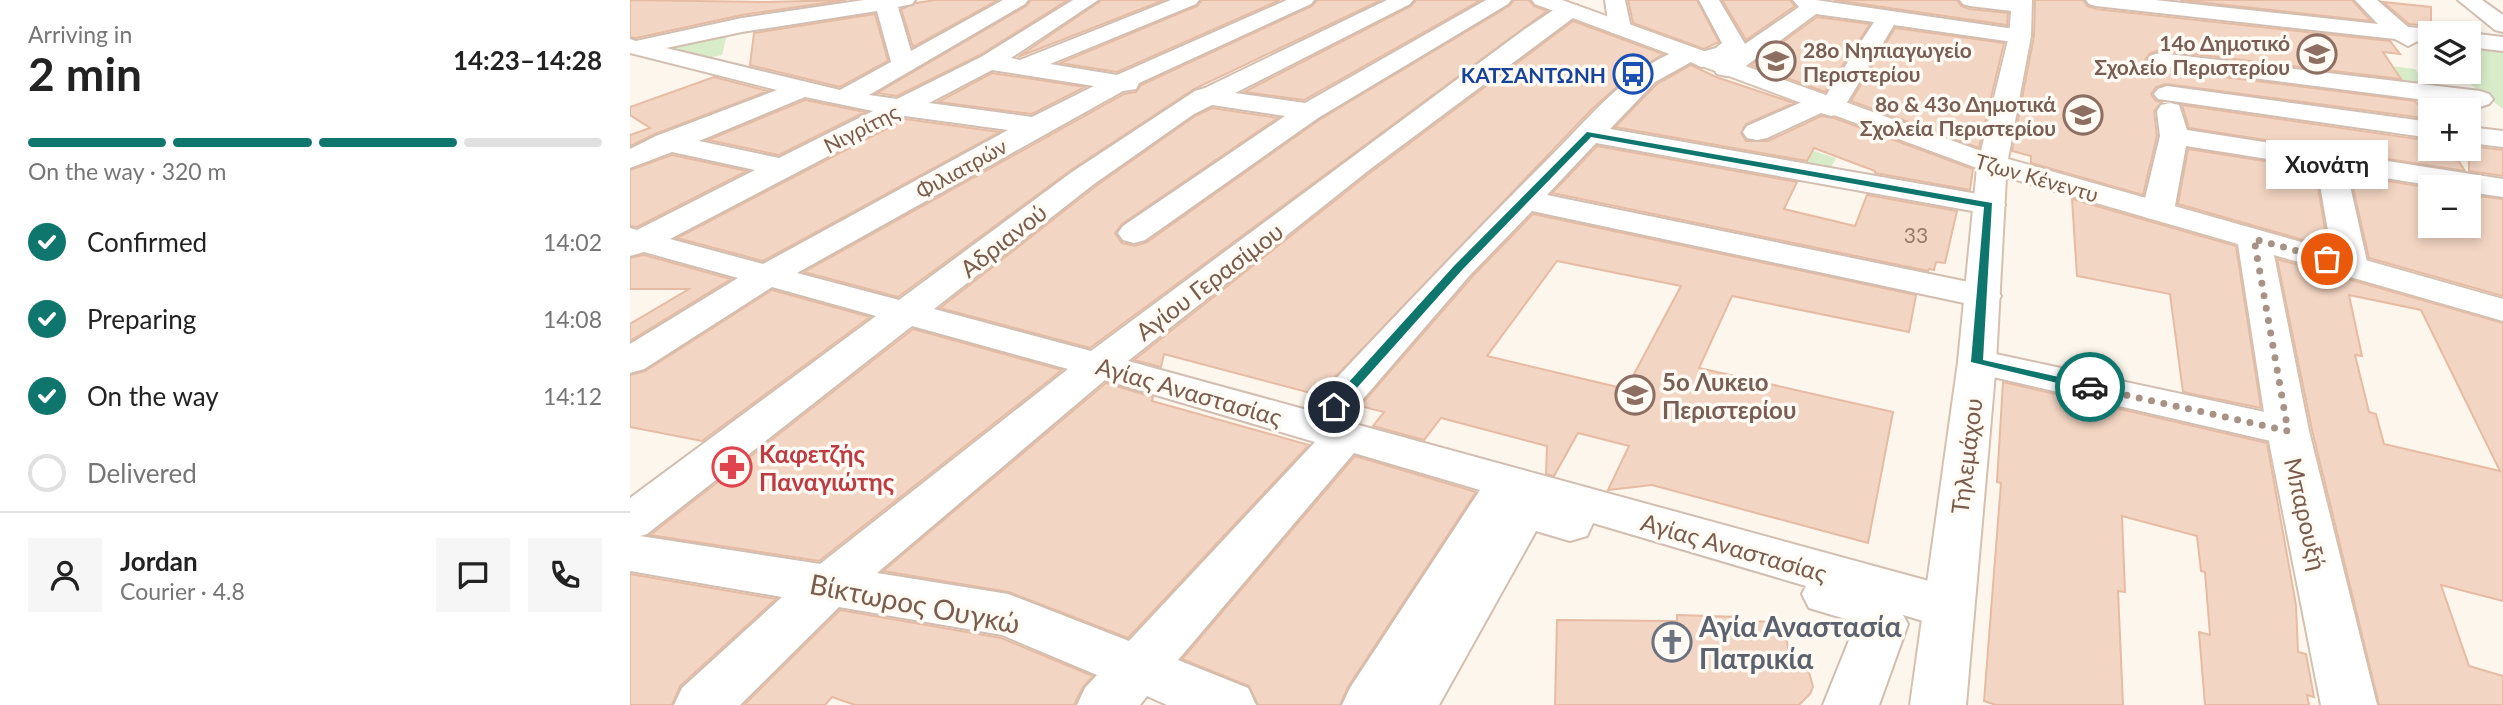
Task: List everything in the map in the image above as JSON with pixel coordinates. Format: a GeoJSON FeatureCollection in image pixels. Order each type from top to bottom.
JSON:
{"type":"FeatureCollection","features":[{"type":"Feature","properties":{"kind":"street"},"geometry":{"type":"LineString","coordinates":[[734,73],[743,0]]}},
{"type":"Feature","properties":{"kind":"street"},"geometry":{"type":"LineString","coordinates":[[843,99],[1018,0]]}},
{"type":"Feature","properties":{"kind":"street"},"geometry":{"type":"LineString","coordinates":[[1048,0],[1182,3]]}},
{"type":"Feature","properties":{"kind":"street","name":"Φιλιατρών"},"geometry":{"type":"LineString","coordinates":[[630,361],[766,276],[1036,126],[1119,83],[1304,0]]}},
{"type":"Feature","properties":{"kind":"street"},"geometry":{"type":"LineString","coordinates":[[1133,233],[1310,112],[1501,0]]}},
{"type":"Feature","properties":{"kind":"street"},"geometry":{"type":"LineString","coordinates":[[1615,0],[1620,28]]}},
{"type":"Feature","properties":{"kind":"street"},"geometry":{"type":"LineString","coordinates":[[1105,705],[1330,431],[1458,268],[1646,76],[1694,57],[1724,53],[1734,44],[1709,0]]}},
{"type":"Feature","properties":{"kind":"street"},"geometry":{"type":"LineString","coordinates":[[1970,0],[2021,3]]}},
{"type":"Feature","properties":{"kind":"street"},"geometry":{"type":"LineString","coordinates":[[2096,0],[2145,26],[2475,98]]}},
{"type":"Feature","properties":{"kind":"street"},"geometry":{"type":"LineString","coordinates":[[2365,0],[2418,48]]}},
{"type":"Feature","properties":{"kind":"street"},"geometry":{"type":"LineString","coordinates":[[2468,0],[2503,25]]}},
{"type":"Feature","properties":{"kind":"street"},"geometry":{"type":"LineString","coordinates":[[632,47],[741,24],[892,1],[903,64]]}},
{"type":"Feature","properties":{"kind":"street","name":"Νιγρίτης"},"geometry":{"type":"LineString","coordinates":[[634,242],[901,108],[1102,2]]}},
{"type":"Feature","properties":{"kind":"street"},"geometry":{"type":"LineString","coordinates":[[1023,67],[1182,3]]}},
{"type":"Feature","properties":{"kind":"street"},"geometry":{"type":"LineString","coordinates":[[1726,69],[1808,3],[2020,36]]}},
{"type":"Feature","properties":{"kind":"street","name":"Τηλεμάχου"},"geometry":{"type":"LineString","coordinates":[[1938,705],[1977,362],[1992,164],[2020,36],[2021,3]]}},
{"type":"Feature","properties":{"kind":"street","name":"Τζων Κένεντυ"},"geometry":{"type":"LineString","coordinates":[[1405,5],[1469,19],[1529,19],[1620,28],[1825,106],[1992,164],[2503,310]]}},
{"type":"Feature","properties":{"kind":"street","name":"Αδριανού"},"geometry":{"type":"LineString","coordinates":[[630,522],[1083,178],[1208,96],[1405,5]]}},
{"type":"Feature","properties":{"kind":"street"},"geometry":{"type":"LineString","coordinates":[[1758,132],[1825,106],[1888,17]]}},
{"type":"Feature","properties":{"kind":"street","name":"Αγίου Γερασίμου"},"geometry":{"type":"LineString","coordinates":[[702,705],[829,585],[1098,365],[1359,164],[1529,19]]}},
{"type":"Feature","properties":{"kind":"street"},"geometry":{"type":"LineString","coordinates":[[2145,26],[2418,35]]}},
{"type":"Feature","properties":{"kind":"street"},"geometry":{"type":"LineString","coordinates":[[2145,26],[2167,94],[2174,136],[2158,211]]}},
{"type":"Feature","properties":{"kind":"street"},"geometry":{"type":"LineString","coordinates":[[2481,41],[2503,44]]}},
{"type":"Feature","properties":{"kind":"street"},"geometry":{"type":"LineString","coordinates":[[632,47],[843,99],[1036,126]]}},
{"type":"Feature","properties":{"kind":"street"},"geometry":{"type":"LineString","coordinates":[[989,62],[1310,112]]}},
{"type":"Feature","properties":{"kind":"street"},"geometry":{"type":"LineString","coordinates":[[2461,84],[2479,98]]}},
{"type":"Feature","properties":{"kind":"street"},"geometry":{"type":"LineString","coordinates":[[630,159],[800,90]]}},
{"type":"Feature","properties":{"kind":"street"},"geometry":{"type":"LineString","coordinates":[[2167,94],[2418,128]]}},
{"type":"Feature","properties":{"kind":"street"},"geometry":{"type":"LineString","coordinates":[[2481,100],[2503,120]]}},
{"type":"Feature","properties":{"kind":"street"},"geometry":{"type":"LineString","coordinates":[[630,132],[782,168]]}},
{"type":"Feature","properties":{"kind":"street"},"geometry":{"type":"LineString","coordinates":[[1590,134],[1989,205]]}},
{"type":"Feature","properties":{"kind":"street"},"geometry":{"type":"LineString","coordinates":[[2174,136],[2503,188]]}},
{"type":"Feature","properties":{"kind":"street"},"geometry":{"type":"LineString","coordinates":[[2481,136],[2503,139]]}},
{"type":"Feature","properties":{"kind":"street"},"geometry":{"type":"LineString","coordinates":[[2330,160],[2351,266]]}},
{"type":"Feature","properties":{"kind":"street"},"geometry":{"type":"LineString","coordinates":[[1525,200],[1983,296]]}},
{"type":"Feature","properties":{"kind":"street","name":"Μπαρουξή"},"geometry":{"type":"LineString","coordinates":[[2254,239],[2288,431],[2349,705]]}},
{"type":"Feature","properties":{"kind":"street","name":"Αγίας Αναστασίας"},"geometry":{"type":"LineString","coordinates":[[634,242],[1098,365],[1948,607]]}},
{"type":"Feature","properties":{"kind":"street"},"geometry":{"type":"LineString","coordinates":[[1977,362],[2288,431]]}},
{"type":"Feature","properties":{"kind":"street"},"geometry":{"type":"LineString","coordinates":[[1370,705],[1508,483]]}},
{"type":"Feature","properties":{"kind":"street"},"geometry":{"type":"LineString","coordinates":[[1409,705],[1524,511],[1866,605],[1882,624],[1851,705]]}},
{"type":"Feature","properties":{"kind":"street","name":"Βίκτωρος Ουγκώ"},"geometry":{"type":"LineString","coordinates":[[630,553],[1008,615],[1228,705]]}},
{"type":"Feature","properties":{"kind":"green space"},"geometry":{"type":"Polygon","coordinates":[[[728,30],[722,55],[702,59],[654,47],[728,30]]]}},
{"type":"Feature","properties":{"kind":"green space"},"geometry":{"type":"Polygon","coordinates":[[[2481,45],[2503,47],[2503,109],[2471,84],[2481,84],[2481,45]]]}},
{"type":"Feature","properties":{"kind":"green space"},"geometry":{"type":"Polygon","coordinates":[[[2312,57],[2415,69],[2418,73],[2418,84],[2426,84],[2428,87],[2321,74],[2312,57]]]}},
{"type":"Feature","properties":{"kind":"green space"},"geometry":{"type":"Polygon","coordinates":[[[1761,135],[1836,158],[1829,171],[1744,156],[1761,135]]]}},
{"type":"Feature","properties":{"kind":"building"},"geometry":{"type":"Polygon","coordinates":[[[630,0],[846,0],[742,15],[636,38],[630,37],[630,0]]]}},
{"type":"Feature","properties":{"kind":"building"},"geometry":{"type":"Polygon","coordinates":[[[935,0],[998,0],[913,47],[901,9],[935,0]]]}},
{"type":"Feature","properties":{"kind":"building"},"geometry":{"type":"Polygon","coordinates":[[[1031,0],[1068,0],[980,55],[897,96],[877,93],[1026,6],[1031,0]]]}},
{"type":"Feature","properties":{"kind":"building"},"geometry":{"type":"Polygon","coordinates":[[[1164,0],[1018,57],[1099,2],[1164,0]]]}},
{"type":"Feature","properties":{"kind":"building"},"geometry":{"type":"Polygon","coordinates":[[[1202,0],[1280,0],[1117,72],[1060,63],[1197,6],[1202,0]]]}},
{"type":"Feature","properties":{"kind":"building"},"geometry":{"type":"Polygon","coordinates":[[[1317,0],[1381,0],[1194,89],[1071,170],[898,297],[804,272],[1124,94],[1136,92],[1141,85],[1312,6],[1317,0]]]}},
{"type":"Feature","properties":{"kind":"building"},"geometry":{"type":"Polygon","coordinates":[[[1416,0],[1481,0],[1304,100],[1244,92],[1411,6],[1416,0]]]}},
{"type":"Feature","properties":{"kind":"building"},"geometry":{"type":"Polygon","coordinates":[[[1514,0],[1529,0],[1534,6],[1547,11],[1090,348],[940,308],[1096,186],[1195,116],[1212,108],[1278,118],[1122,224],[1115,233],[1122,243],[1135,246],[1147,242],[1319,120],[1509,6],[1514,0]]]}},
{"type":"Feature","properties":{"kind":"building"},"geometry":{"type":"Polygon","coordinates":[[[1628,0],[1697,0],[1719,42],[1704,49],[1633,23],[1628,0]]]}},
{"type":"Feature","properties":{"kind":"building"},"geometry":{"type":"Polygon","coordinates":[[[1722,0],[1790,0],[1795,6],[1746,40],[1722,0]]]}},
{"type":"Feature","properties":{"kind":"building"},"geometry":{"type":"Polygon","coordinates":[[[1834,0],[1957,0],[1961,6],[1969,9],[2008,13],[2007,25],[1834,0]]]}},
{"type":"Feature","properties":{"kind":"building"},"geometry":{"type":"Polygon","coordinates":[[[2035,0],[2083,0],[2087,6],[2096,9],[2390,41],[2400,54],[2383,52],[2401,79],[2160,50],[2150,53],[2145,60],[2152,68],[2415,101],[2418,104],[2418,117],[2166,84],[2156,87],[2151,94],[2156,101],[2162,102],[2154,111],[2157,136],[2143,195],[2031,163],[2031,156],[2012,151],[2034,36],[2035,0]]]}},
{"type":"Feature","properties":{"kind":"building"},"geometry":{"type":"Polygon","coordinates":[[[2180,0],[2352,0],[2371,21],[2180,0]]]}},
{"type":"Feature","properties":{"kind":"building"},"geometry":{"type":"Polygon","coordinates":[[[2383,2],[2431,7],[2431,21],[2409,24],[2383,2]]]}},
{"type":"Feature","properties":{"kind":"building"},"geometry":{"type":"Polygon","coordinates":[[[875,14],[888,61],[840,87],[750,65],[754,33],[875,14]]]}},
{"type":"Feature","properties":{"kind":"building"},"geometry":{"type":"Polygon","coordinates":[[[1817,17],[1870,24],[1825,92],[1751,65],[1817,17]]]}},
{"type":"Feature","properties":{"kind":"building"},"geometry":{"type":"Polygon","coordinates":[[[1573,21],[1663,54],[1628,77],[1592,109],[1318,395],[1164,354],[1161,367],[1134,360],[1371,172],[1573,21]]]}},
{"type":"Feature","properties":{"kind":"building"},"geometry":{"type":"Polygon","coordinates":[[[1895,28],[2004,43],[1979,148],[1851,101],[1895,28]]]}},
{"type":"Feature","properties":{"kind":"building"},"geometry":{"type":"Polygon","coordinates":[[[1691,65],[1716,77],[1794,103],[1746,124],[1741,133],[1746,141],[1768,141],[1821,116],[1834,118],[1973,169],[1970,190],[1875,173],[1814,148],[1807,161],[1615,127],[1657,84],[1691,65]]]}},
{"type":"Feature","properties":{"kind":"building"},"geometry":{"type":"Polygon","coordinates":[[[992,73],[1085,87],[1032,114],[938,102],[992,73]]]}},
{"type":"Feature","properties":{"kind":"building"},"geometry":{"type":"Polygon","coordinates":[[[714,77],[768,91],[630,146],[630,135],[650,128],[630,115],[630,107],[714,77]]]}},
{"type":"Feature","properties":{"kind":"building"},"geometry":{"type":"Polygon","coordinates":[[[805,100],[865,112],[779,155],[708,140],[805,100]]]}},
{"type":"Feature","properties":{"kind":"building"},"geometry":{"type":"Polygon","coordinates":[[[2182,105],[2418,139],[2418,161],[2459,161],[2465,171],[2189,128],[2182,105]]]}},
{"type":"Feature","properties":{"kind":"building"},"geometry":{"type":"Polygon","coordinates":[[[905,119],[1000,132],[763,261],[677,238],[905,119]]]}},
{"type":"Feature","properties":{"kind":"building"},"geometry":{"type":"Polygon","coordinates":[[[1597,146],[1797,182],[1784,209],[1855,226],[1867,195],[1957,211],[1945,263],[1936,262],[1934,270],[1928,271],[1552,193],[1597,146]]]}},
{"type":"Feature","properties":{"kind":"building"},"geometry":{"type":"Polygon","coordinates":[[[2481,147],[2503,150],[2503,176],[2469,171],[2469,161],[2481,161],[2481,147]]]}},
{"type":"Feature","properties":{"kind":"building"},"geometry":{"type":"Polygon","coordinates":[[[2188,149],[2315,169],[2328,247],[2178,204],[2188,149]]]}},
{"type":"Feature","properties":{"kind":"building"},"geometry":{"type":"Polygon","coordinates":[[[672,155],[747,171],[637,227],[630,226],[630,170],[672,155]]]}},
{"type":"Feature","properties":{"kind":"building"},"geometry":{"type":"Polygon","coordinates":[[[2350,175],[2418,186],[2418,238],[2481,238],[2481,196],[2503,199],[2503,296],[2369,258],[2350,175]]]}},
{"type":"Feature","properties":{"kind":"building"},"geometry":{"type":"Polygon","coordinates":[[[2072,199],[2236,246],[2261,408],[2183,392],[2170,294],[2077,276],[2072,199]]]}},
{"type":"Feature","properties":{"kind":"building","name":"5ο Λυκειο Περιστερίου"},"geometry":{"type":"Polygon","coordinates":[[[1533,214],[1916,295],[1909,332],[1732,296],[1699,368],[1893,412],[1868,543],[1652,485],[1608,490],[1629,446],[1578,433],[1554,476],[1546,474],[1547,446],[1441,418],[1424,440],[1373,426],[1384,412],[1360,406],[1472,277],[1533,214]],[[1557,261],[1487,356],[1626,389],[1681,286],[1557,261]]]}},
{"type":"Feature","properties":{"kind":"building"},"geometry":{"type":"Polygon","coordinates":[[[644,255],[731,279],[630,341],[630,324],[689,289],[630,289],[630,258],[644,255]]]}},
{"type":"Feature","properties":{"kind":"building"},"geometry":{"type":"Polygon","coordinates":[[[2277,259],[2503,323],[2503,601],[2441,585],[2469,666],[2503,676],[2503,705],[2379,705],[2312,430],[2277,259]],[[2349,295],[2362,356],[2355,355],[2369,412],[2376,414],[2384,444],[2500,471],[2421,310],[2349,295]]]}},
{"type":"Feature","properties":{"kind":"building"},"geometry":{"type":"Polygon","coordinates":[[[772,290],[870,317],[702,441],[630,427],[630,375],[645,371],[772,290]]]}},
{"type":"Feature","properties":{"kind":"building"},"geometry":{"type":"Polygon","coordinates":[[[913,329],[1062,370],[819,561],[650,535],[913,329]]]}},
{"type":"Feature","properties":{"kind":"building"},"geometry":{"type":"Polygon","coordinates":[[[2003,382],[2267,443],[2296,605],[2298,652],[2306,654],[2314,697],[2307,695],[2309,705],[2205,705],[2199,632],[2210,635],[2205,572],[2201,571],[2197,536],[2122,516],[2125,592],[2118,591],[2123,705],[1996,705],[1984,701],[2001,483],[1997,482],[2003,382]]]}},
{"type":"Feature","properties":{"kind":"building"},"geometry":{"type":"Polygon","coordinates":[[[1106,383],[1153,397],[1152,401],[1309,445],[1128,638],[1009,592],[883,571],[1106,383]]]}},
{"type":"Feature","properties":{"kind":"building"},"geometry":{"type":"Polygon","coordinates":[[[1355,456],[1476,492],[1348,687],[1340,705],[1258,705],[1249,686],[1182,659],[1355,456]]]}},
{"type":"Feature","properties":{"kind":"building"},"geometry":{"type":"Polygon","coordinates":[[[630,574],[776,599],[680,686],[672,705],[630,705],[630,574]]]}},
{"type":"Feature","properties":{"kind":"building"},"geometry":{"type":"Polygon","coordinates":[[[840,610],[1001,638],[1093,676],[1083,687],[1074,705],[855,705],[832,697],[825,705],[744,705],[840,610]]]}},
{"type":"Feature","properties":{"kind":"building","name":"Αγία Αναστασία Πατρικία"},"geometry":{"type":"Polygon","coordinates":[[[1677,615],[1740,617],[1740,621],[1783,622],[1790,657],[1809,672],[1813,687],[1810,694],[1799,705],[1555,705],[1557,620],[1677,621],[1677,615]]]}},
{"type":"Feature","properties":{"kind":"way so far"},"geometry":{"type":"LineString","coordinates":[[2090,387],[2288,431],[2254,239],[2327,259]]}},
{"type":"Feature","properties":{"kind":"place","name":"14ο Δημοτικό Σχολείο Περιστερίου"},"geometry":{"type":"Point","coordinates":[2317,54]}},
{"type":"Feature","properties":{"kind":"place","name":"28ο Νηπιαγωγείο Περιστερίου"},"geometry":{"type":"Point","coordinates":[1776,61]}},
{"type":"Feature","properties":{"kind":"place","name":"ΚΑΤΣΑΝΤΏΝΗ"},"geometry":{"type":"Point","coordinates":[1633,74]}},
{"type":"Feature","properties":{"kind":"place","name":"8ο & 43ο Δημοτικά Σχολεία Περιστερίου"},"geometry":{"type":"Point","coordinates":[2083,115]}},
{"type":"Feature","properties":{"kind":"place","name":"Χιονάτη"},"geometry":{"type":"Point","coordinates":[2327,259]}},
{"type":"Feature","properties":{"kind":"place","name":"5ο Λυκειο Περιστερίου"},"geometry":{"type":"Point","coordinates":[1635,395]}},
{"type":"Feature","properties":{"kind":"place","name":"Καφετζής Παναγιώτης"},"geometry":{"type":"Point","coordinates":[732,467]}},
{"type":"Feature","properties":{"kind":"place","name":"Αγία Αναστασία Πατρικία"},"geometry":{"type":"Point","coordinates":[1672,642]}},
{"type":"Feature","properties":{"kind":"route"},"geometry":{"type":"LineString","coordinates":[[1334,407],[1458,268],[1590,134],[1989,205],[1977,362],[2090,387]]}}]}
